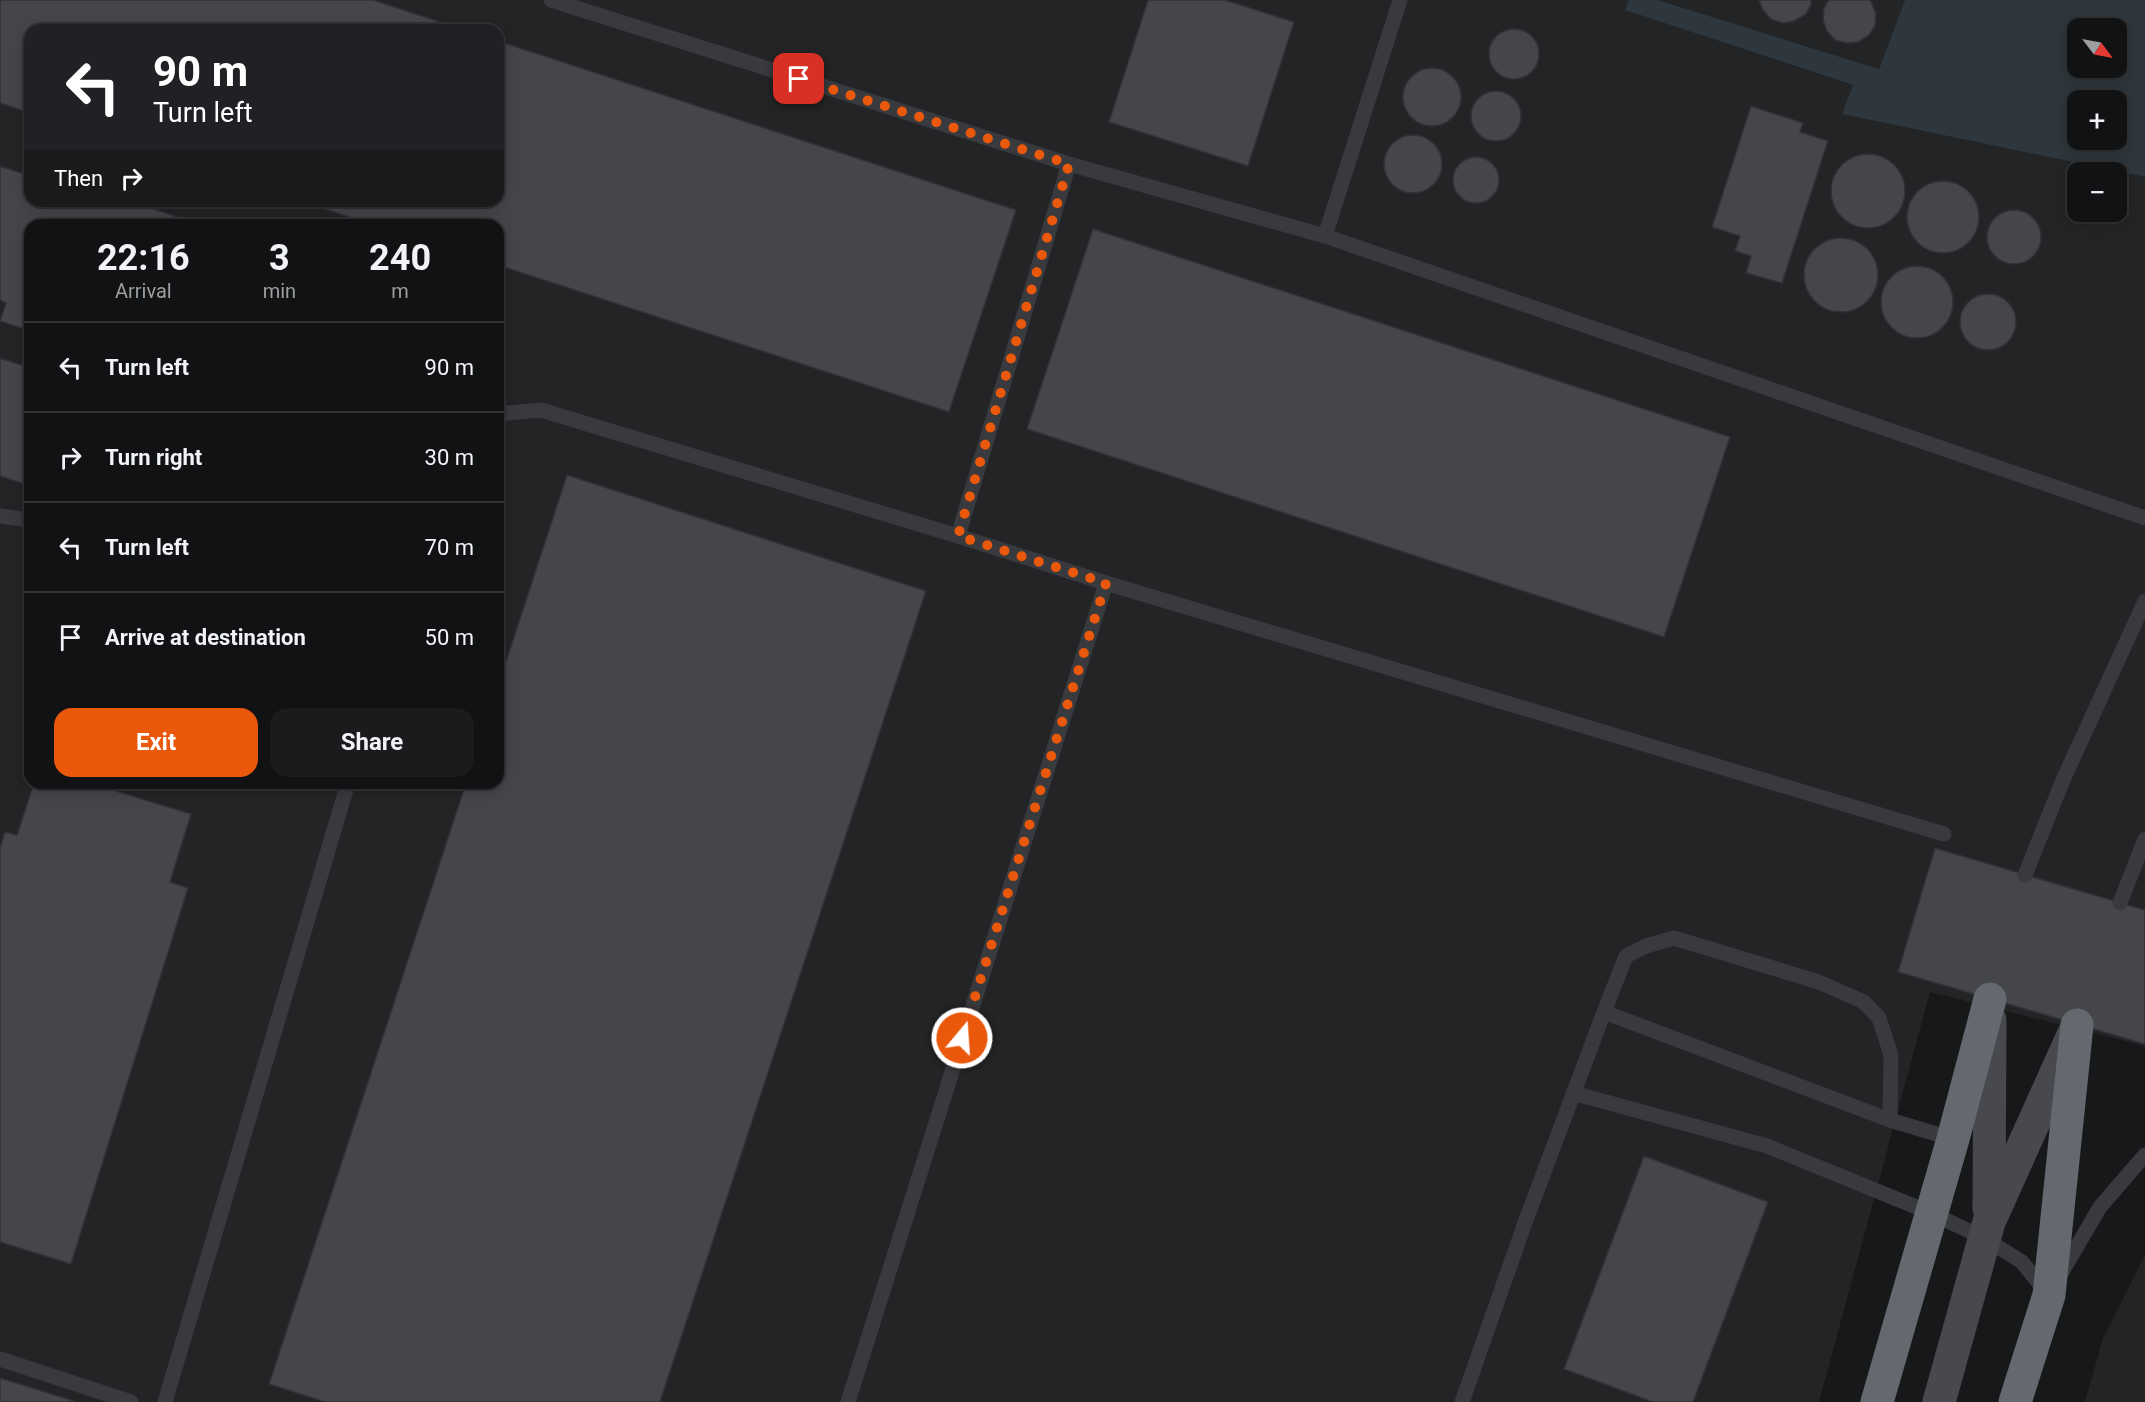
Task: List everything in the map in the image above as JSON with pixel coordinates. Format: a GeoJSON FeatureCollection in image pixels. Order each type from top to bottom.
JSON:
{"type":"FeatureCollection","features":[{"type":"Feature","properties":{"kind":"highway"},"geometry":{"type":"LineString","coordinates":[[1877,1402],[1953,1139],[1990,999]]}},
{"type":"Feature","properties":{"kind":"highway"},"geometry":{"type":"LineString","coordinates":[[2015,1402],[2049,1294],[2077,1025]]}},
{"type":"Feature","properties":{"kind":"street"},"geometry":{"type":"LineString","coordinates":[[1986,1230],[1990,999]]}},
{"type":"Feature","properties":{"kind":"street"},"geometry":{"type":"LineString","coordinates":[[1939,1402],[1986,1230],[2077,1025]]}},
{"type":"Feature","properties":{"kind":"lane"},"geometry":{"type":"LineString","coordinates":[[551,0],[1069,164],[1325,236],[2145,518]]}},
{"type":"Feature","properties":{"kind":"lane"},"geometry":{"type":"LineString","coordinates":[[1325,236],[1400,0]]}},
{"type":"Feature","properties":{"kind":"lane"},"geometry":{"type":"LineString","coordinates":[[958,536],[1069,164]]}},
{"type":"Feature","properties":{"kind":"lane"},"geometry":{"type":"LineString","coordinates":[[504,413],[541,410],[1106,583],[1944,834]]}},
{"type":"Feature","properties":{"kind":"lane"},"geometry":{"type":"LineString","coordinates":[[0,516],[24,519]]}},
{"type":"Feature","properties":{"kind":"lane"},"geometry":{"type":"LineString","coordinates":[[848,1402],[1106,583]]}},
{"type":"Feature","properties":{"kind":"lane"},"geometry":{"type":"LineString","coordinates":[[2025,874],[2063,780],[2145,601]]}},
{"type":"Feature","properties":{"kind":"lane"},"geometry":{"type":"LineString","coordinates":[[165,1402],[346,789]]}},
{"type":"Feature","properties":{"kind":"lane"},"geometry":{"type":"LineString","coordinates":[[2120,903],[2145,839]]}},
{"type":"Feature","properties":{"kind":"lane"},"geometry":{"type":"LineString","coordinates":[[1462,1402],[1573,1092],[1626,956],[1646,946],[1674,938],[1819,982],[1864,1002],[1879,1018],[1890,1055],[1890,1120]]}},
{"type":"Feature","properties":{"kind":"lane"},"geometry":{"type":"LineString","coordinates":[[1604,1012],[1890,1120],[1953,1139]]}},
{"type":"Feature","properties":{"kind":"lane"},"geometry":{"type":"LineString","coordinates":[[1573,1092],[1767,1146],[1931,1213],[1986,1230],[2022,1262],[2049,1294],[2100,1207],[2145,1155]]}},
{"type":"Feature","properties":{"kind":"lane"},"geometry":{"type":"LineString","coordinates":[[0,1359],[101,1397],[131,1402]]}},
{"type":"Feature","properties":{"kind":"shaded area"},"geometry":{"type":"Polygon","coordinates":[[[0,0],[1629,0],[1626,10],[1853,85],[1843,114],[2073,162],[2067,162],[2067,222],[2127,222],[2127,173],[2145,177],[2145,1046],[1930,992],[1819,1402],[0,1402],[0,0]]]}},
{"type":"Feature","properties":{"kind":"shaded area"},"geometry":{"type":"Polygon","coordinates":[[[1629,0],[1658,0],[1879,69],[1905,0],[2145,0],[2145,177],[2127,173],[2127,162],[2073,162],[1842,114],[1853,85],[1625,10],[1629,0]]]}},
{"type":"Feature","properties":{"kind":"shaded area"},"geometry":{"type":"Polygon","coordinates":[[[1658,0],[1905,0],[1879,69],[1658,0]]]}},
{"type":"Feature","properties":{"kind":"shaded area"},"geometry":{"type":"Polygon","coordinates":[[[2145,1255],[2145,1402],[2085,1402],[2103,1338],[2145,1255]]]}},
{"type":"Feature","properties":{"kind":"building"},"geometry":{"type":"Polygon","coordinates":[[[0,0],[373,0],[447,24],[24,24],[24,111],[0,103],[0,0]]]}},
{"type":"Feature","properties":{"kind":"building"},"geometry":{"type":"Polygon","coordinates":[[[1148,0],[1225,0],[1294,22],[1248,166],[1109,122],[1148,0]]]}},
{"type":"Feature","properties":{"kind":"building"},"geometry":{"type":"Polygon","coordinates":[[[1759,0],[1811,0],[1811,5],[1805,15],[1794,21],[1783,23],[1771,19],[1763,10],[1759,0]]]}},
{"type":"Feature","properties":{"kind":"building"},"geometry":{"type":"Polygon","coordinates":[[[1829,0],[1870,0],[1876,13],[1875,26],[1869,35],[1858,42],[1847,43],[1835,40],[1827,31],[1823,20],[1824,8],[1829,0]]]}},
{"type":"Feature","properties":{"kind":"building"},"geometry":{"type":"Polygon","coordinates":[[[1514,29],[1532,36],[1539,54],[1532,72],[1514,79],[1496,72],[1489,54],[1496,36],[1514,29]]]}},
{"type":"Feature","properties":{"kind":"building"},"geometry":{"type":"Polygon","coordinates":[[[504,43],[1016,210],[949,412],[504,267],[504,219],[356,219],[318,207],[504,207],[504,43]]]}},
{"type":"Feature","properties":{"kind":"building"},"geometry":{"type":"Polygon","coordinates":[[[1432,68],[1443,70],[1456,81],[1461,97],[1459,108],[1448,121],[1432,126],[1421,124],[1408,113],[1403,97],[1405,86],[1416,73],[1432,68]]]}},
{"type":"Feature","properties":{"kind":"building"},"geometry":{"type":"Polygon","coordinates":[[[1496,91],[1514,98],[1521,116],[1514,134],[1496,141],[1478,134],[1471,116],[1478,98],[1496,91]]]}},
{"type":"Feature","properties":{"kind":"building"},"geometry":{"type":"Polygon","coordinates":[[[1751,106],[1803,123],[1800,132],[1828,141],[1782,283],[1746,273],[1751,256],[1735,251],[1740,236],[1712,227],[1751,106]]]}},
{"type":"Feature","properties":{"kind":"building"},"geometry":{"type":"Polygon","coordinates":[[[1413,135],[1424,137],[1437,148],[1442,164],[1440,175],[1429,188],[1413,193],[1402,191],[1389,180],[1384,164],[1386,153],[1397,140],[1413,135]]]}},
{"type":"Feature","properties":{"kind":"building"},"geometry":{"type":"Polygon","coordinates":[[[1868,154],[1882,157],[1894,165],[1902,177],[1905,191],[1902,205],[1894,217],[1882,225],[1868,228],[1854,225],[1842,217],[1834,205],[1831,191],[1834,177],[1842,165],[1854,157],[1868,154]]]}},
{"type":"Feature","properties":{"kind":"building"},"geometry":{"type":"Polygon","coordinates":[[[1476,157],[1492,164],[1499,180],[1492,196],[1476,203],[1460,196],[1453,180],[1460,164],[1476,157]]]}},
{"type":"Feature","properties":{"kind":"building"},"geometry":{"type":"Polygon","coordinates":[[[0,166],[24,174],[24,207],[148,207],[183,219],[24,219],[24,329],[0,321],[6,303],[0,300],[0,166]]]}},
{"type":"Feature","properties":{"kind":"building"},"geometry":{"type":"Polygon","coordinates":[[[1950,181],[1969,191],[1977,203],[1979,217],[1977,231],[1969,243],[1957,251],[1936,253],[1917,243],[1909,231],[1907,210],[1917,191],[1929,183],[1950,181]]]}},
{"type":"Feature","properties":{"kind":"building"},"geometry":{"type":"Polygon","coordinates":[[[2009,210],[2019,210],[2029,214],[2037,222],[2041,237],[2037,252],[2029,260],[2019,264],[2009,264],[1999,260],[1991,252],[1987,242],[1987,232],[1991,222],[1999,214],[2009,210]]]}},
{"type":"Feature","properties":{"kind":"building"},"geometry":{"type":"Polygon","coordinates":[[[1093,229],[1730,437],[1664,637],[1027,429],[1093,229]]]}},
{"type":"Feature","properties":{"kind":"building"},"geometry":{"type":"Polygon","coordinates":[[[1841,238],[1855,241],[1867,249],[1875,261],[1878,275],[1875,289],[1867,301],[1855,309],[1841,312],[1827,309],[1815,301],[1807,289],[1804,275],[1807,261],[1815,249],[1827,241],[1841,238]]]}},
{"type":"Feature","properties":{"kind":"building"},"geometry":{"type":"Polygon","coordinates":[[[1924,266],[1943,276],[1951,288],[1953,302],[1951,316],[1943,328],[1931,336],[1910,338],[1891,328],[1883,316],[1881,295],[1891,276],[1903,268],[1924,266]]]}},
{"type":"Feature","properties":{"kind":"building"},"geometry":{"type":"Polygon","coordinates":[[[1988,294],[2003,299],[2011,307],[2016,322],[2011,337],[2003,345],[1988,350],[1973,345],[1965,337],[1960,322],[1965,307],[1973,299],[1988,294]]]}},
{"type":"Feature","properties":{"kind":"building"},"geometry":{"type":"Polygon","coordinates":[[[0,358],[24,366],[24,484],[0,476],[0,358]]]}},
{"type":"Feature","properties":{"kind":"building"},"geometry":{"type":"Polygon","coordinates":[[[567,475],[926,591],[660,1402],[325,1402],[269,1384],[464,789],[504,789],[504,668],[567,475]]]}},
{"type":"Feature","properties":{"kind":"building"},"geometry":{"type":"Polygon","coordinates":[[[32,789],[110,789],[191,814],[170,882],[188,888],[71,1264],[0,1242],[0,848],[5,832],[17,835],[32,789]]]}},
{"type":"Feature","properties":{"kind":"building"},"geometry":{"type":"Polygon","coordinates":[[[1935,848],[2145,910],[2145,1044],[1898,972],[1935,848]]]}},
{"type":"Feature","properties":{"kind":"building"},"geometry":{"type":"Polygon","coordinates":[[[1644,1156],[1768,1202],[1693,1402],[1653,1402],[1564,1369],[1644,1156]]]}},
{"type":"Feature","properties":{"kind":"building"},"geometry":{"type":"Polygon","coordinates":[[[0,1378],[74,1401],[74,1402],[0,1402],[0,1378]]]}},
{"type":"Feature","properties":{"kind":"route"},"geometry":{"type":"LineString","coordinates":[[799,79],[1069,164],[958,536],[1106,583],[962,1038]]}}]}
